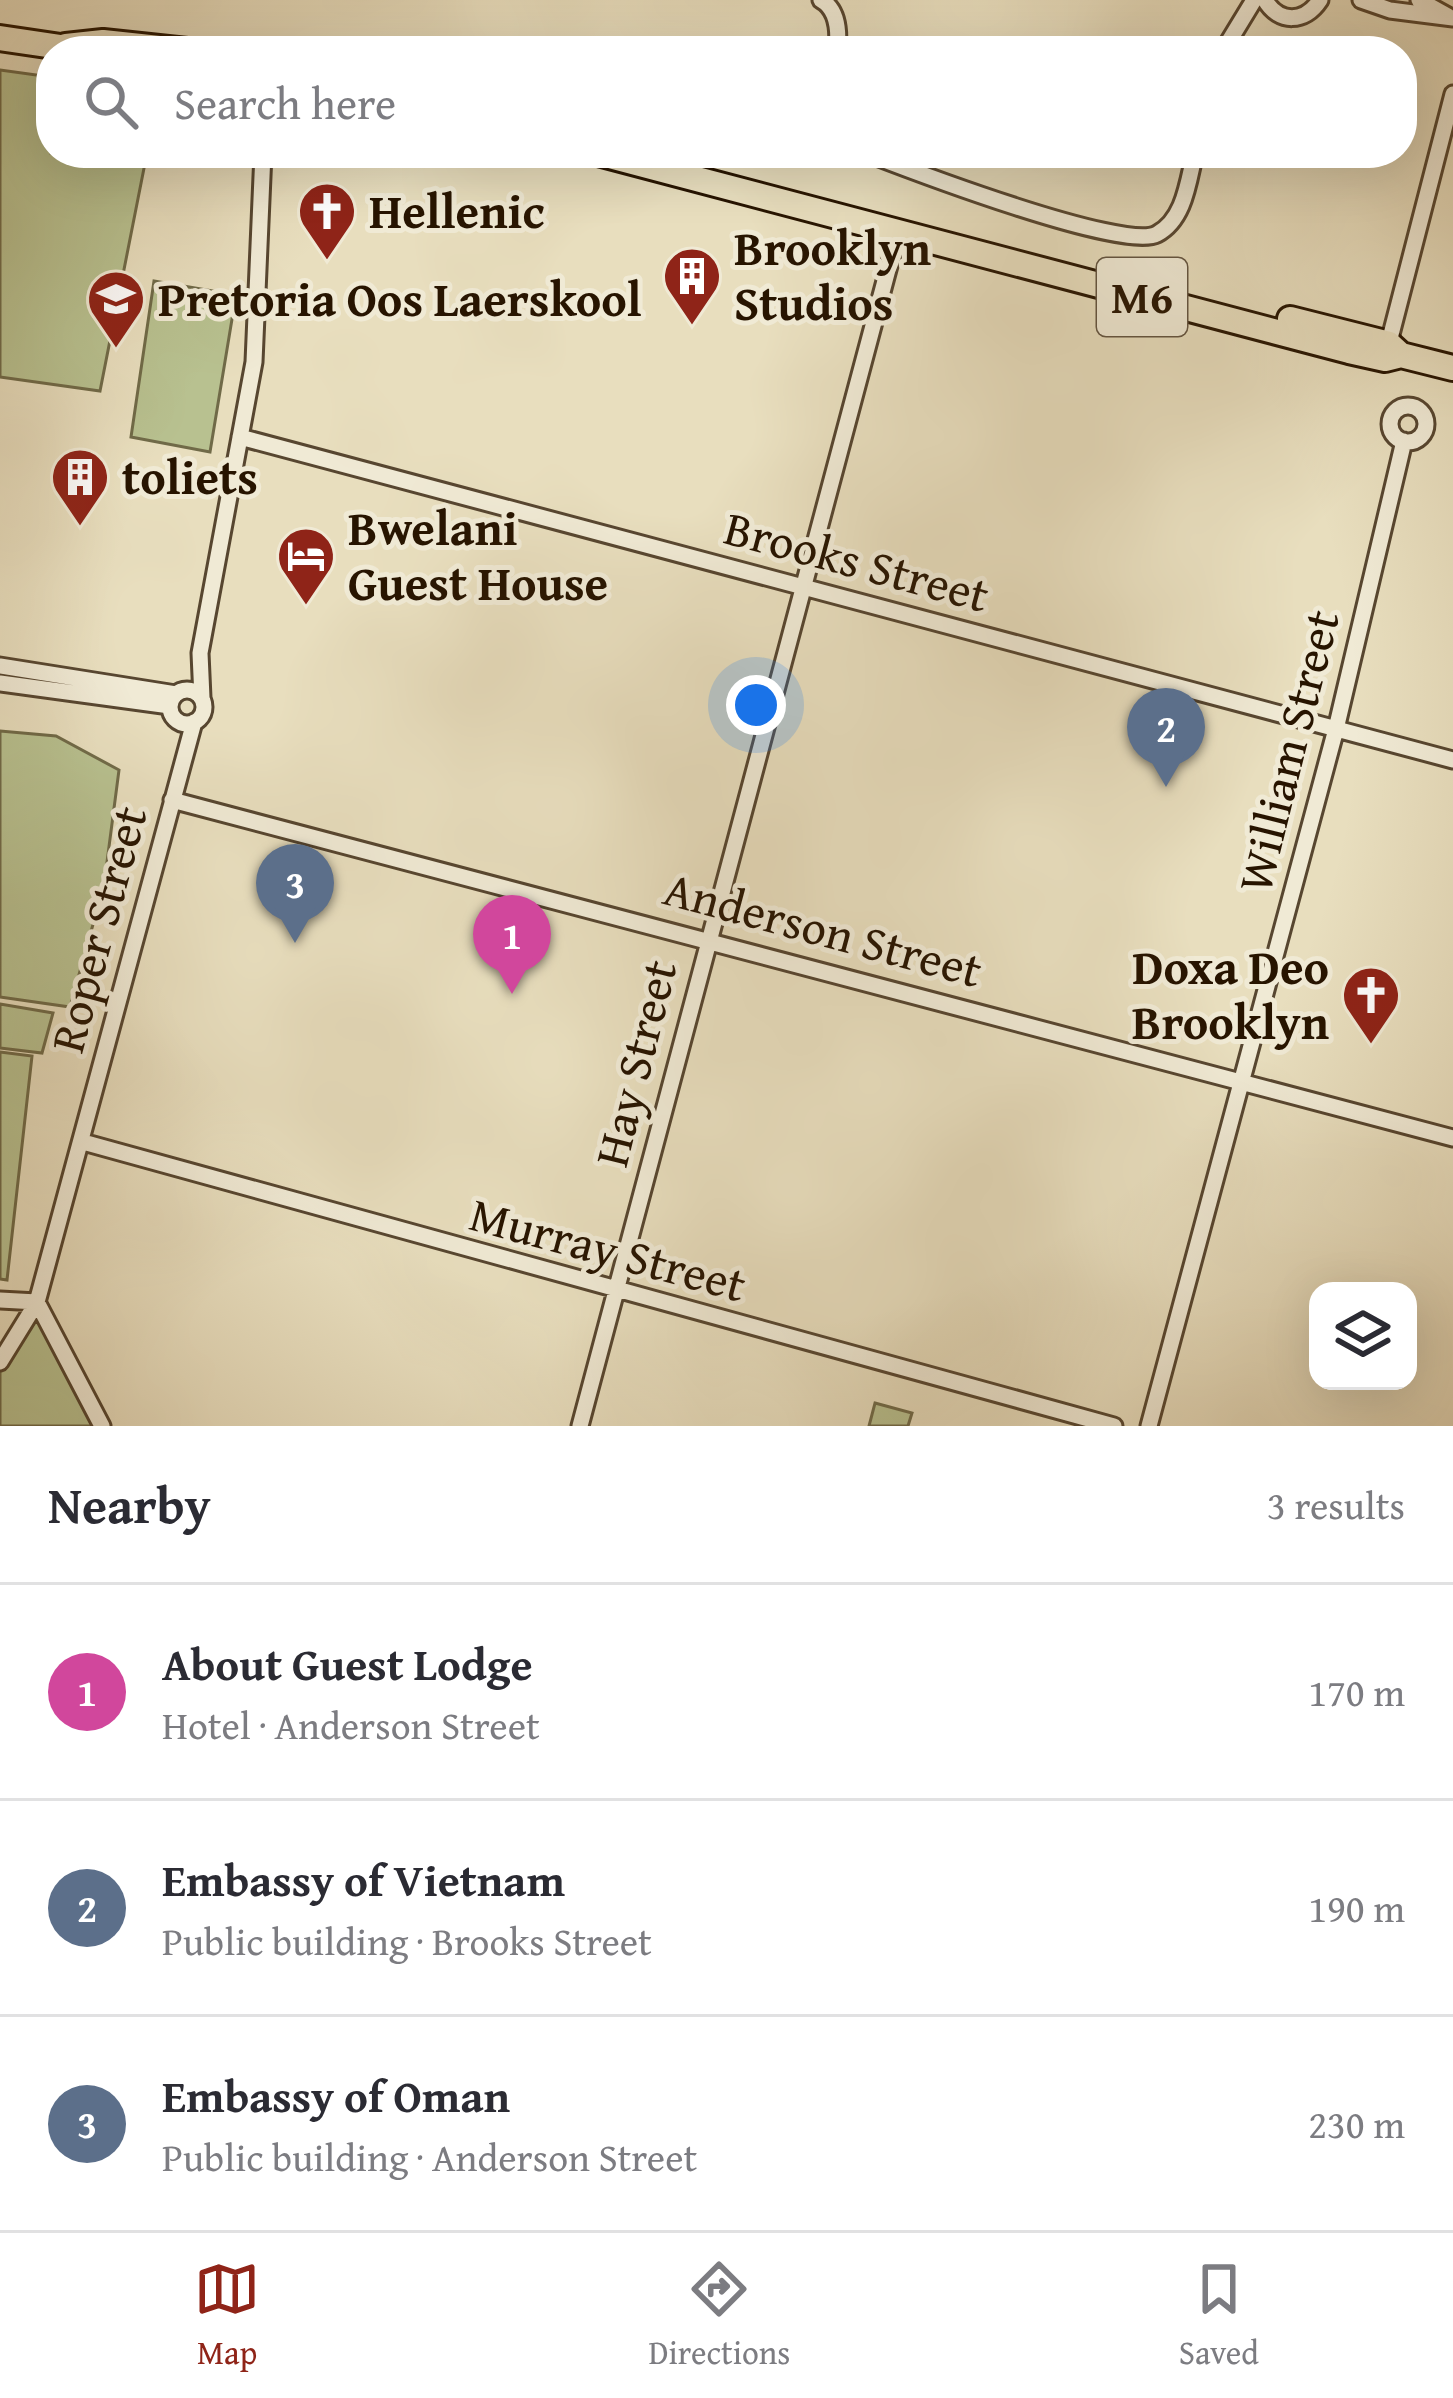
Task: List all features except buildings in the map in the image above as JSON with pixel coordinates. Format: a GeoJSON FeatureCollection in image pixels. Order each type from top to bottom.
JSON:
{"type":"FeatureCollection","features":[{"type":"Feature","properties":{"kind":"main road"},"geometry":{"type":"LineString","coordinates":[[0,38],[36,43]]}},
{"type":"Feature","properties":{"kind":"main road","name":"M6"},"geometry":{"type":"LineString","coordinates":[[655,168],[1453,368]]}},
{"type":"Feature","properties":{"kind":"main road","name":"M6"},"geometry":{"type":"LineString","coordinates":[[714,168],[1392,353]]}},
{"type":"Feature","properties":{"kind":"street"},"geometry":{"type":"LineString","coordinates":[[821,0],[829,4],[838,36]]}},
{"type":"Feature","properties":{"kind":"street"},"geometry":{"type":"LineString","coordinates":[[1233,36],[1254,0]]}},
{"type":"Feature","properties":{"kind":"street"},"geometry":{"type":"LineString","coordinates":[[1265,0],[1280,16]]}},
{"type":"Feature","properties":{"kind":"street"},"geometry":{"type":"LineString","coordinates":[[1241,23],[1302,16],[1322,0]]}},
{"type":"Feature","properties":{"kind":"street"},"geometry":{"type":"LineString","coordinates":[[1360,0],[1390,10],[1452,18]]}},
{"type":"Feature","properties":{"kind":"street"},"geometry":{"type":"LineString","coordinates":[[1419,0],[1452,18]]}},
{"type":"Feature","properties":{"kind":"street"},"geometry":{"type":"LineString","coordinates":[[1392,353],[1453,94]]}},
{"type":"Feature","properties":{"kind":"street","name":"Roper Street"},"geometry":{"type":"LineString","coordinates":[[0,1363],[37,1302],[174,792],[180,707],[200,656],[255,346],[261,168]]}},
{"type":"Feature","properties":{"kind":"street"},"geometry":{"type":"LineString","coordinates":[[909,168],[1038,213],[1139,240],[1164,230],[1178,213],[1191,168]]}},
{"type":"Feature","properties":{"kind":"street","name":"Hay Street"},"geometry":{"type":"LineString","coordinates":[[580,1426],[898,232]]}},
{"type":"Feature","properties":{"kind":"street","name":"Brooks Street"},"geometry":{"type":"LineString","coordinates":[[240,437],[1453,760]]}},
{"type":"Feature","properties":{"kind":"street","name":"William Street"},"geometry":{"type":"LineString","coordinates":[[1149,1426],[1336,729],[1404,441]]}},
{"type":"Feature","properties":{"kind":"street","name":"Roper Street"},"geometry":{"type":"LineString","coordinates":[[200,656],[202,698]]}},
{"type":"Feature","properties":{"kind":"street"},"geometry":{"type":"LineString","coordinates":[[0,666],[49,681],[180,707],[205,709],[202,698],[180,707]]}},
{"type":"Feature","properties":{"kind":"street"},"geometry":{"type":"LineString","coordinates":[[0,683],[49,681]]}},
{"type":"Feature","properties":{"kind":"street","name":"Anderson Street"},"geometry":{"type":"LineString","coordinates":[[174,792],[1453,1138]]}},
{"type":"Feature","properties":{"kind":"street","name":"Murray Street"},"geometry":{"type":"LineString","coordinates":[[82,1142],[616,1293],[1114,1426]]}},
{"type":"Feature","properties":{"kind":"street"},"geometry":{"type":"LineString","coordinates":[[0,1300],[37,1302],[102,1426]]}},
{"type":"Feature","properties":{"kind":"green space"},"geometry":{"type":"Polygon","coordinates":[[[0,70],[36,75],[36,168],[144,168],[100,391],[0,377],[0,70]]]}},
{"type":"Feature","properties":{"kind":"green space"},"geometry":{"type":"Polygon","coordinates":[[[154,281],[236,295],[210,452],[131,437],[154,281]]]}},
{"type":"Feature","properties":{"kind":"green space"},"geometry":{"type":"Polygon","coordinates":[[[0,731],[56,736],[119,770],[104,885],[70,1007],[0,997],[0,731]]]}},
{"type":"Feature","properties":{"kind":"green space"},"geometry":{"type":"Polygon","coordinates":[[[0,1004],[53,1013],[42,1053],[0,1048],[0,1004]]]}},
{"type":"Feature","properties":{"kind":"green space"},"geometry":{"type":"Polygon","coordinates":[[[0,1052],[32,1056],[7,1280],[0,1279],[0,1052]]]}},
{"type":"Feature","properties":{"kind":"green space"},"geometry":{"type":"Polygon","coordinates":[[[37,1306],[96,1426],[0,1426],[0,1367],[37,1306]]]}},
{"type":"Feature","properties":{"kind":"green space"},"geometry":{"type":"Polygon","coordinates":[[[875,1403],[912,1413],[908,1426],[869,1426],[875,1403]]]}},
{"type":"Feature","properties":{"kind":"place","name":"Hellenic"},"geometry":{"type":"Point","coordinates":[327,262]}},
{"type":"Feature","properties":{"kind":"place","name":"Brooklyn Studios"},"geometry":{"type":"Point","coordinates":[692,327]}},
{"type":"Feature","properties":{"kind":"place","name":"Pretoria Oos Laerskool"},"geometry":{"type":"Point","coordinates":[116,350]}},
{"type":"Feature","properties":{"kind":"place","name":"toliets"},"geometry":{"type":"Point","coordinates":[80,528]}},
{"type":"Feature","properties":{"kind":"place","name":"Bwelani Guest House"},"geometry":{"type":"Point","coordinates":[306,607]}},
{"type":"Feature","properties":{"kind":"place","name":"Embassy of Vietnam"},"geometry":{"type":"Point","coordinates":[1166,787]}},
{"type":"Feature","properties":{"kind":"place","name":"Embassy of Oman"},"geometry":{"type":"Point","coordinates":[295,943]}},
{"type":"Feature","properties":{"kind":"place","name":"About Guest Lodge"},"geometry":{"type":"Point","coordinates":[512,994]}},
{"type":"Feature","properties":{"kind":"place","name":"Doxa Deo Brooklyn"},"geometry":{"type":"Point","coordinates":[1371,1046]}}]}
